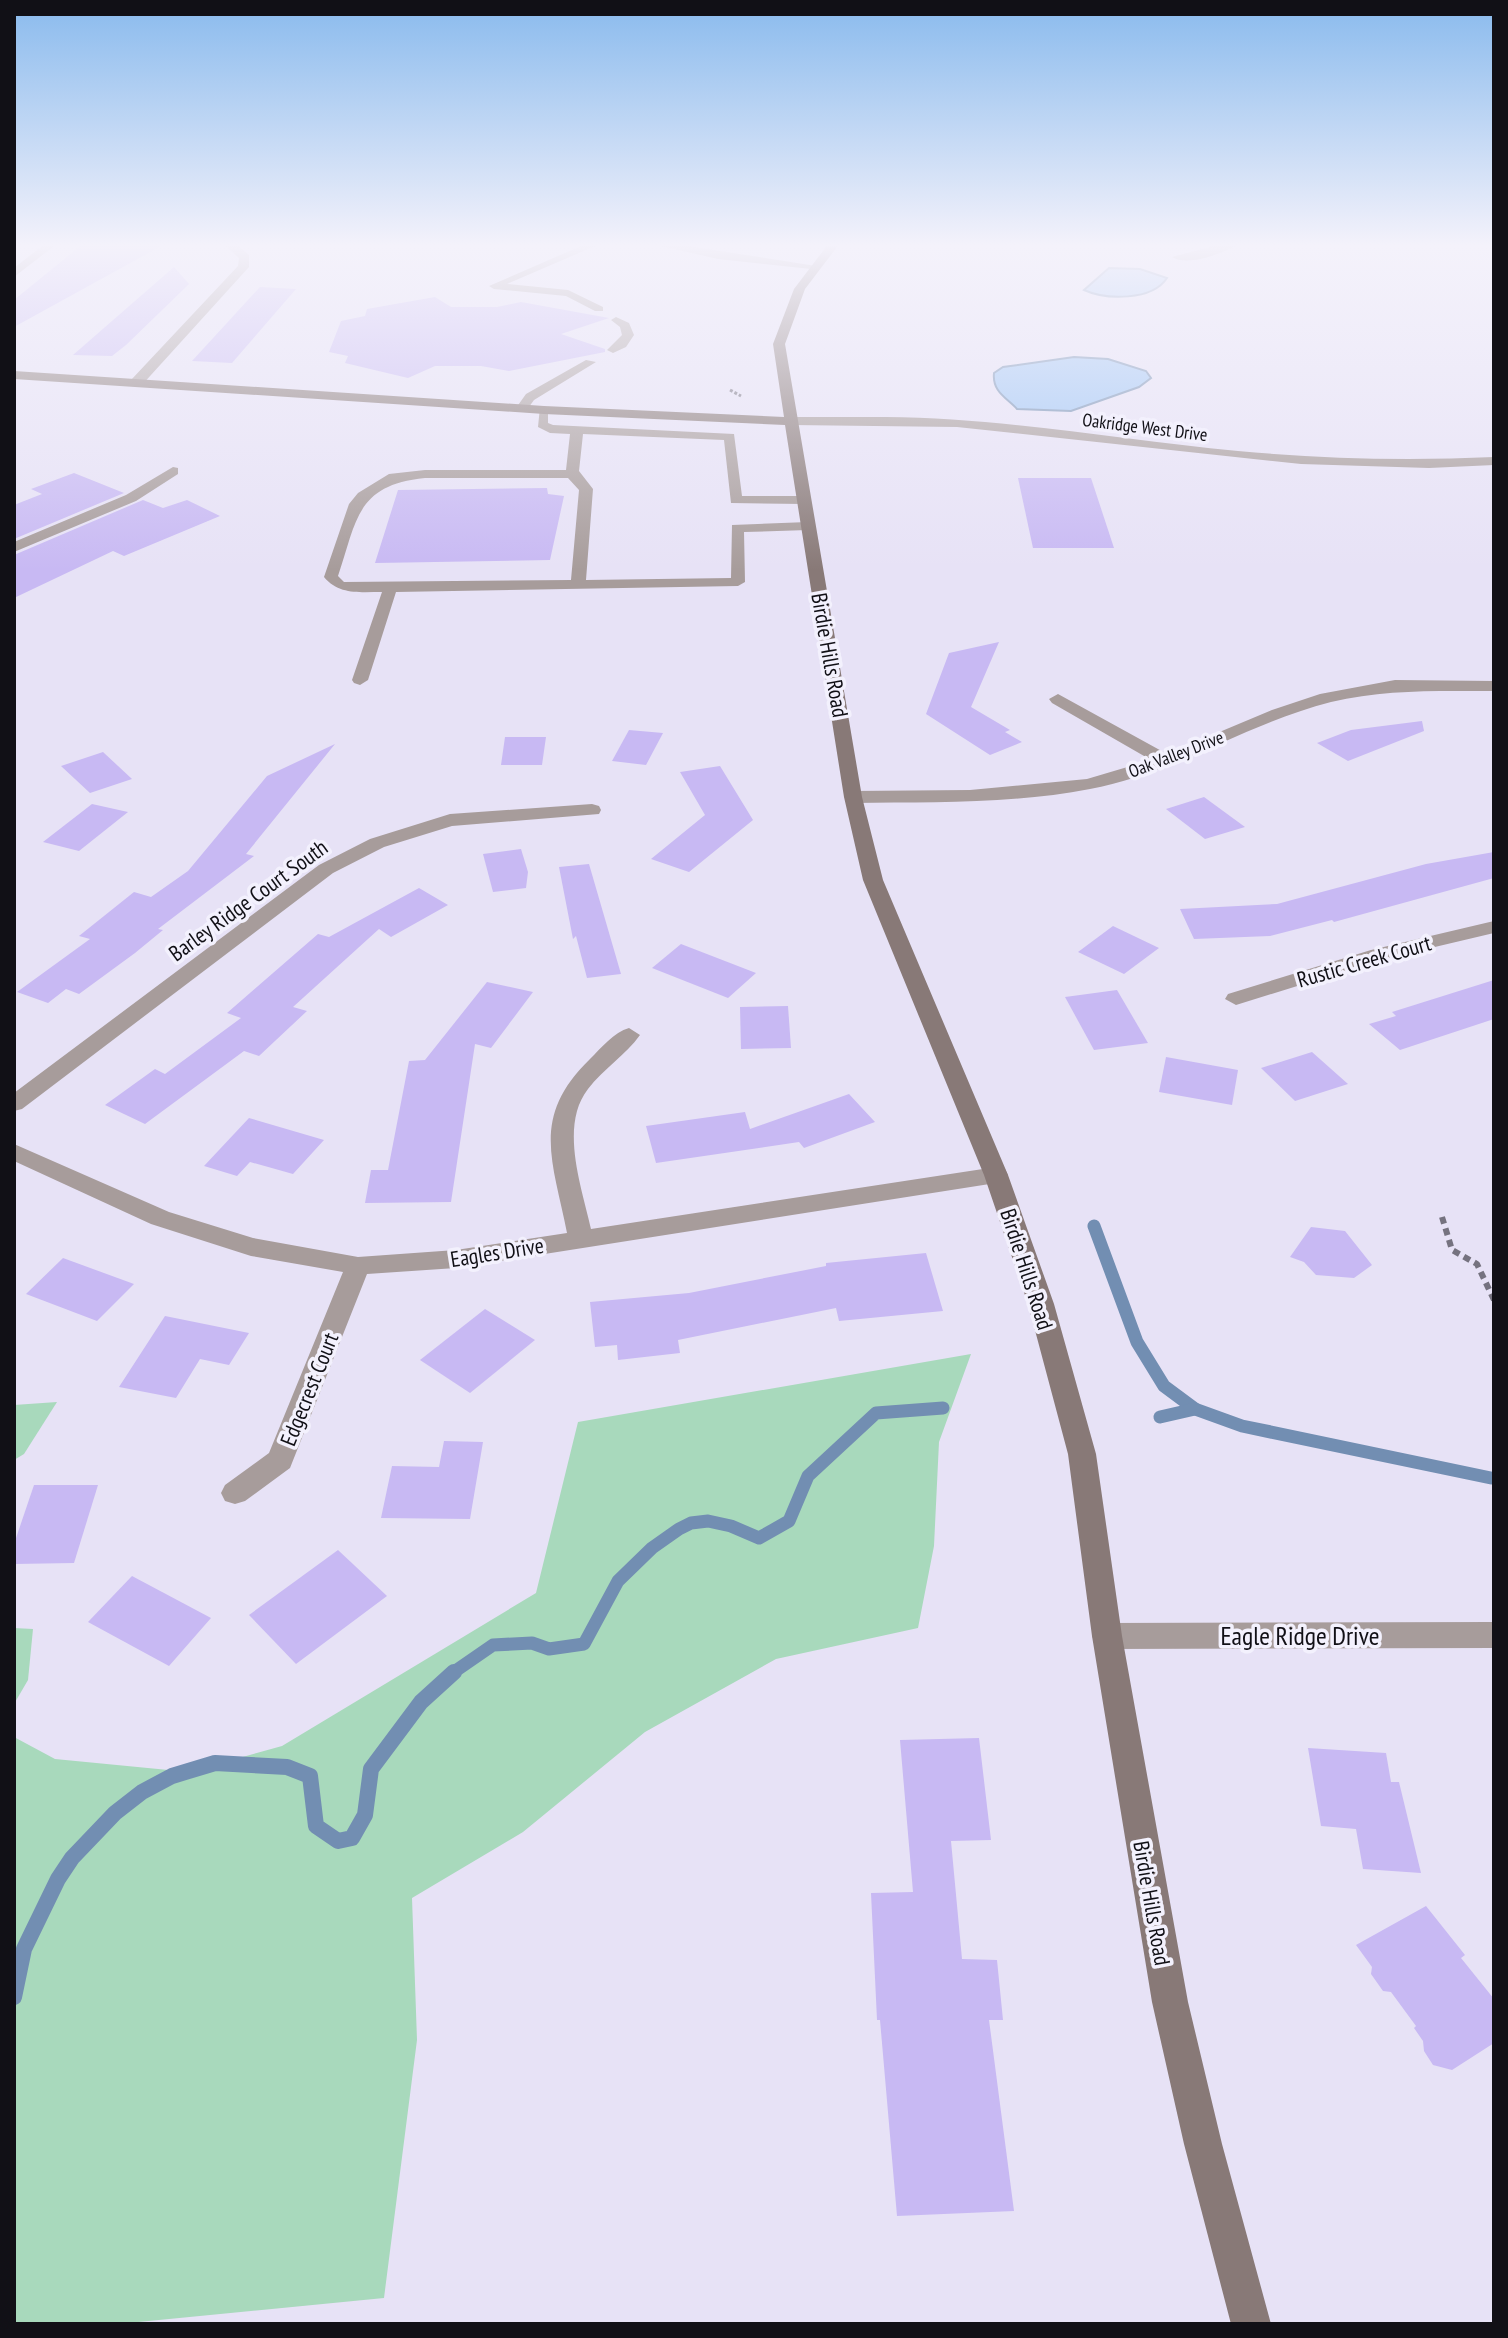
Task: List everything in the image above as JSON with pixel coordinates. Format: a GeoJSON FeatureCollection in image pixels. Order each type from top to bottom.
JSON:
{"type":"FeatureCollection","features":[{"type":"Feature","properties":{"kind":"main road","name":"Birdie Hills Road"},"geometry":{"type":"LineString","coordinates":[[780,352],[853,797],[873,880],[996,1175],[1041,1304],[1082,1454],[1107,1636],[1170,2002],[1203,2144],[1251,2324]]}},
{"type":"Feature","properties":{"kind":"main road"},"geometry":{"type":"LineString","coordinates":[[14,375],[544,410],[792,421]]}},
{"type":"Feature","properties":{"kind":"street"},"geometry":{"type":"LineString","coordinates":[[136,383],[164,352]]}},
{"type":"Feature","properties":{"kind":"street","name":"Oakridge West Drive"},"geometry":{"type":"LineString","coordinates":[[792,421],[936,422],[1233,456],[1329,463],[1411,465],[1494,461]]}},
{"type":"Feature","properties":{"kind":"street"},"geometry":{"type":"LineString","coordinates":[[14,547],[131,498],[173,471]]}},
{"type":"Feature","properties":{"kind":"street","name":"Oak Valley Drive"},"geometry":{"type":"LineString","coordinates":[[853,797],[970,796],[1089,784],[1166,761],[1278,714],[1326,698],[1395,685],[1494,686]]}},
{"type":"Feature","properties":{"kind":"street"},"geometry":{"type":"LineString","coordinates":[[1058,699],[1166,761]]}},
{"type":"Feature","properties":{"kind":"street","name":"Barley Ridge Court South"},"geometry":{"type":"LineString","coordinates":[[14,1104],[326,869],[377,843],[450,820],[592,810]]}},
{"type":"Feature","properties":{"kind":"street","name":"Rustic Creek Court"},"geometry":{"type":"LineString","coordinates":[[1236,999],[1378,954],[1494,927]]}},
{"type":"Feature","properties":{"kind":"street"},"geometry":{"type":"LineString","coordinates":[[580,1238],[563,1145],[565,1106],[582,1082],[629,1035]]}},
{"type":"Feature","properties":{"kind":"street","name":"Eagles Drive"},"geometry":{"type":"LineString","coordinates":[[14,1152],[160,1218],[251,1247],[358,1266],[456,1259],[996,1175]]}},
{"type":"Feature","properties":{"kind":"street","name":"Edgecrest Court"},"geometry":{"type":"LineString","coordinates":[[235,1493],[280,1460],[358,1266]]}},
{"type":"Feature","properties":{"kind":"street","name":"Eagle Ridge Drive"},"geometry":{"type":"LineString","coordinates":[[1107,1636],[1494,1635]]}},
{"type":"Feature","properties":{"kind":"lane"},"geometry":{"type":"LineString","coordinates":[[522,408],[530,397],[590,362]]}},
{"type":"Feature","properties":{"kind":"lane"},"geometry":{"type":"LineString","coordinates":[[544,410],[542,424],[550,429],[730,437],[736,500],[806,513]]}},
{"type":"Feature","properties":{"kind":"lane"},"geometry":{"type":"LineString","coordinates":[[577,431],[571,474],[575,483],[586,489],[587,497],[582,510],[578,584]]}},
{"type":"Feature","properties":{"kind":"lane"},"geometry":{"type":"LineString","coordinates":[[571,474],[425,474],[394,477],[356,504],[331,577],[339,585],[351,588],[738,582],[737,528],[806,513]]}},
{"type":"Feature","properties":{"kind":"lane"},"geometry":{"type":"LineString","coordinates":[[360,680],[390,588]]}},
{"type":"Feature","properties":{"kind":"path"},"geometry":{"type":"LineString","coordinates":[[1442,1217],[1452,1250],[1475,1259],[1483,1268],[1494,1300]]}},
{"type":"Feature","properties":{"kind":"green space"},"geometry":{"type":"Polygon","coordinates":[[[971,1354],[939,1442],[934,1546],[918,1628],[776,1659],[645,1732],[523,1832],[412,1898],[417,2040],[384,2298],[118,2324],[14,2324],[14,1737],[55,1759],[189,1772],[282,1746],[536,1593],[578,1422],[971,1354]]]}},
{"type":"Feature","properties":{"kind":"green space"},"geometry":{"type":"Polygon","coordinates":[[[57,1402],[24,1454],[14,1460],[14,1405],[57,1402]]]}},
{"type":"Feature","properties":{"kind":"green space"},"geometry":{"type":"Polygon","coordinates":[[[14,1628],[33,1629],[28,1680],[14,1704],[14,1628]]]}},
{"type":"Feature","properties":{"kind":"water"},"geometry":{"type":"Polygon","coordinates":[[[1074,357],[1108,359],[1146,371],[1151,378],[1139,387],[1071,411],[1017,409],[995,385],[994,373],[1003,367],[1074,357]]]}},
{"type":"Feature","properties":{"kind":"building"},"geometry":{"type":"Polygon","coordinates":[[[76,352],[117,352],[112,356],[73,355],[76,352]]]}},
{"type":"Feature","properties":{"kind":"building"},"geometry":{"type":"Polygon","coordinates":[[[200,352],[241,352],[232,363],[192,361],[200,352]]]}},
{"type":"Feature","properties":{"kind":"building"},"geometry":{"type":"Polygon","coordinates":[[[330,352],[604,352],[509,371],[481,366],[435,366],[408,378],[345,363],[348,356],[330,352]]]}},
{"type":"Feature","properties":{"kind":"building"},"geometry":{"type":"Polygon","coordinates":[[[74,473],[124,493],[14,539],[14,505],[42,494],[31,489],[74,473]]]}},
{"type":"Feature","properties":{"kind":"building"},"geometry":{"type":"Polygon","coordinates":[[[1018,478],[1091,478],[1114,548],[1033,548],[1018,478]]]}},
{"type":"Feature","properties":{"kind":"building"},"geometry":{"type":"Polygon","coordinates":[[[547,488],[548,494],[564,496],[550,560],[375,563],[398,490],[547,488]]]}},
{"type":"Feature","properties":{"kind":"building"},"geometry":{"type":"Polygon","coordinates":[[[143,500],[163,508],[187,500],[220,516],[124,556],[113,551],[14,598],[14,555],[143,500]]]}},
{"type":"Feature","properties":{"kind":"building"},"geometry":{"type":"Polygon","coordinates":[[[999,642],[971,707],[1010,730],[1005,732],[1022,742],[990,755],[926,714],[949,653],[999,642]]]}},
{"type":"Feature","properties":{"kind":"building"},"geometry":{"type":"Polygon","coordinates":[[[1422,721],[1424,731],[1348,761],[1317,743],[1351,730],[1422,721]]]}},
{"type":"Feature","properties":{"kind":"building"},"geometry":{"type":"Polygon","coordinates":[[[629,730],[663,733],[646,765],[612,761],[629,730]]]}},
{"type":"Feature","properties":{"kind":"building"},"geometry":{"type":"Polygon","coordinates":[[[505,737],[546,737],[542,765],[501,765],[505,737]]]}},
{"type":"Feature","properties":{"kind":"building"},"geometry":{"type":"Polygon","coordinates":[[[335,744],[246,854],[254,856],[158,929],[163,930],[135,953],[79,994],[66,989],[48,1003],[17,992],[90,939],[79,936],[134,892],[151,897],[188,871],[267,776],[335,744]]]}},
{"type":"Feature","properties":{"kind":"building"},"geometry":{"type":"Polygon","coordinates":[[[103,752],[132,779],[90,793],[61,766],[103,752]]]}},
{"type":"Feature","properties":{"kind":"building"},"geometry":{"type":"Polygon","coordinates":[[[720,766],[753,820],[689,872],[651,859],[705,815],[680,772],[720,766]]]}},
{"type":"Feature","properties":{"kind":"building"},"geometry":{"type":"Polygon","coordinates":[[[1204,797],[1245,827],[1205,839],[1166,809],[1204,797]]]}},
{"type":"Feature","properties":{"kind":"building"},"geometry":{"type":"Polygon","coordinates":[[[92,804],[128,812],[79,851],[43,842],[92,804]]]}},
{"type":"Feature","properties":{"kind":"building"},"geometry":{"type":"Polygon","coordinates":[[[521,849],[528,872],[526,888],[493,892],[483,854],[521,849]]]}},
{"type":"Feature","properties":{"kind":"building"},"geometry":{"type":"Polygon","coordinates":[[[1494,852],[1494,878],[1334,922],[1270,936],[1194,939],[1180,909],[1277,904],[1426,864],[1494,852]]]}},
{"type":"Feature","properties":{"kind":"building"},"geometry":{"type":"Polygon","coordinates":[[[589,864],[621,974],[587,978],[576,936],[573,939],[559,867],[589,864]]]}},
{"type":"Feature","properties":{"kind":"building"},"geometry":{"type":"Polygon","coordinates":[[[419,888],[448,905],[391,937],[379,929],[293,1007],[307,1011],[259,1056],[244,1051],[145,1124],[105,1105],[155,1069],[165,1074],[241,1018],[227,1013],[318,934],[329,937],[419,888]]]}},
{"type":"Feature","properties":{"kind":"building"},"geometry":{"type":"Polygon","coordinates":[[[1113,926],[1159,948],[1124,974],[1078,952],[1113,926]]]}},
{"type":"Feature","properties":{"kind":"building"},"geometry":{"type":"Polygon","coordinates":[[[681,944],[756,973],[728,998],[652,968],[681,944]]]}},
{"type":"Feature","properties":{"kind":"building"},"geometry":{"type":"Polygon","coordinates":[[[1494,980],[1494,1019],[1400,1050],[1369,1024],[1396,1016],[1392,1012],[1494,980]]]}},
{"type":"Feature","properties":{"kind":"building"},"geometry":{"type":"Polygon","coordinates":[[[487,982],[533,992],[491,1048],[475,1044],[451,1202],[365,1203],[371,1170],[388,1170],[409,1061],[425,1060],[487,982]]]}},
{"type":"Feature","properties":{"kind":"building"},"geometry":{"type":"Polygon","coordinates":[[[1117,990],[1148,1043],[1094,1050],[1065,997],[1117,990]]]}},
{"type":"Feature","properties":{"kind":"building"},"geometry":{"type":"Polygon","coordinates":[[[788,1006],[791,1048],[741,1049],[740,1007],[788,1006]]]}},
{"type":"Feature","properties":{"kind":"building"},"geometry":{"type":"Polygon","coordinates":[[[1312,1052],[1348,1084],[1295,1101],[1261,1068],[1312,1052]]]}},
{"type":"Feature","properties":{"kind":"building"},"geometry":{"type":"Polygon","coordinates":[[[1166,1057],[1238,1070],[1232,1105],[1159,1092],[1166,1057]]]}},
{"type":"Feature","properties":{"kind":"building"},"geometry":{"type":"Polygon","coordinates":[[[849,1094],[875,1122],[804,1148],[799,1142],[656,1163],[646,1126],[745,1112],[750,1129],[849,1094]]]}},
{"type":"Feature","properties":{"kind":"building"},"geometry":{"type":"Polygon","coordinates":[[[249,1118],[324,1140],[293,1174],[250,1162],[237,1176],[204,1166],[249,1118]]]}},
{"type":"Feature","properties":{"kind":"building"},"geometry":{"type":"Polygon","coordinates":[[[1311,1227],[1345,1231],[1372,1265],[1354,1278],[1316,1275],[1304,1262],[1290,1257],[1311,1227]]]}},
{"type":"Feature","properties":{"kind":"building"},"geometry":{"type":"Polygon","coordinates":[[[926,1253],[943,1311],[839,1321],[836,1308],[678,1340],[680,1353],[618,1360],[617,1345],[595,1347],[590,1302],[689,1293],[826,1266],[826,1263],[926,1253]]]}},
{"type":"Feature","properties":{"kind":"building"},"geometry":{"type":"Polygon","coordinates":[[[63,1258],[134,1284],[97,1321],[26,1294],[63,1258]]]}},
{"type":"Feature","properties":{"kind":"building"},"geometry":{"type":"Polygon","coordinates":[[[485,1309],[535,1340],[470,1393],[420,1360],[485,1309]]]}},
{"type":"Feature","properties":{"kind":"building"},"geometry":{"type":"Polygon","coordinates":[[[165,1316],[249,1333],[229,1365],[200,1359],[176,1398],[119,1387],[165,1316]]]}},
{"type":"Feature","properties":{"kind":"building"},"geometry":{"type":"Polygon","coordinates":[[[444,1441],[483,1442],[470,1519],[381,1518],[392,1466],[439,1467],[444,1441]]]}},
{"type":"Feature","properties":{"kind":"building"},"geometry":{"type":"Polygon","coordinates":[[[34,1485],[98,1485],[74,1563],[14,1564],[14,1544],[34,1485]]]}},
{"type":"Feature","properties":{"kind":"building"},"geometry":{"type":"Polygon","coordinates":[[[338,1550],[387,1596],[296,1664],[249,1615],[338,1550]]]}},
{"type":"Feature","properties":{"kind":"building"},"geometry":{"type":"Polygon","coordinates":[[[132,1576],[211,1618],[169,1666],[88,1622],[132,1576]]]}},
{"type":"Feature","properties":{"kind":"building"},"geometry":{"type":"Polygon","coordinates":[[[979,1738],[991,1840],[951,1841],[962,1959],[997,1960],[1003,2020],[989,2020],[1014,2211],[897,2216],[880,2020],[877,2020],[871,1893],[913,1892],[900,1740],[979,1738]]]}},
{"type":"Feature","properties":{"kind":"building"},"geometry":{"type":"Polygon","coordinates":[[[1308,1748],[1386,1753],[1391,1782],[1399,1782],[1421,1873],[1363,1869],[1356,1829],[1321,1826],[1308,1748]]]}},
{"type":"Feature","properties":{"kind":"building"},"geometry":{"type":"Polygon","coordinates":[[[1426,1906],[1465,1955],[1461,1958],[1494,1999],[1494,2043],[1452,2070],[1433,2065],[1424,2051],[1423,2041],[1414,2028],[1416,2026],[1391,1992],[1383,1991],[1371,1974],[1372,1967],[1356,1945],[1426,1906]]]}},
{"type":"Feature","properties":{"kind":"waterway"},"geometry":{"type":"LineString","coordinates":[[1094,1226],[1137,1342],[1164,1386],[1195,1409]]}},
{"type":"Feature","properties":{"kind":"waterway"},"geometry":{"type":"LineString","coordinates":[[451,1674],[493,1645],[532,1643],[549,1649],[584,1644],[618,1581],[652,1548],[679,1529],[691,1523],[708,1521],[731,1526],[759,1538],[789,1521],[808,1476],[876,1413],[943,1408]]}},
{"type":"Feature","properties":{"kind":"waterway"},"geometry":{"type":"LineString","coordinates":[[1160,1417],[1195,1409]]}},
{"type":"Feature","properties":{"kind":"waterway"},"geometry":{"type":"LineString","coordinates":[[1195,1409],[1242,1426],[1491,1478]]}},
{"type":"Feature","properties":{"kind":"waterway"},"geometry":{"type":"LineString","coordinates":[[14,1997],[24,1949],[58,1879],[72,1858],[115,1813],[142,1792],[172,1776],[215,1763],[287,1767],[310,1776],[316,1826],[338,1841],[352,1838],[365,1815],[371,1769],[421,1702],[454,1672]]}}]}
